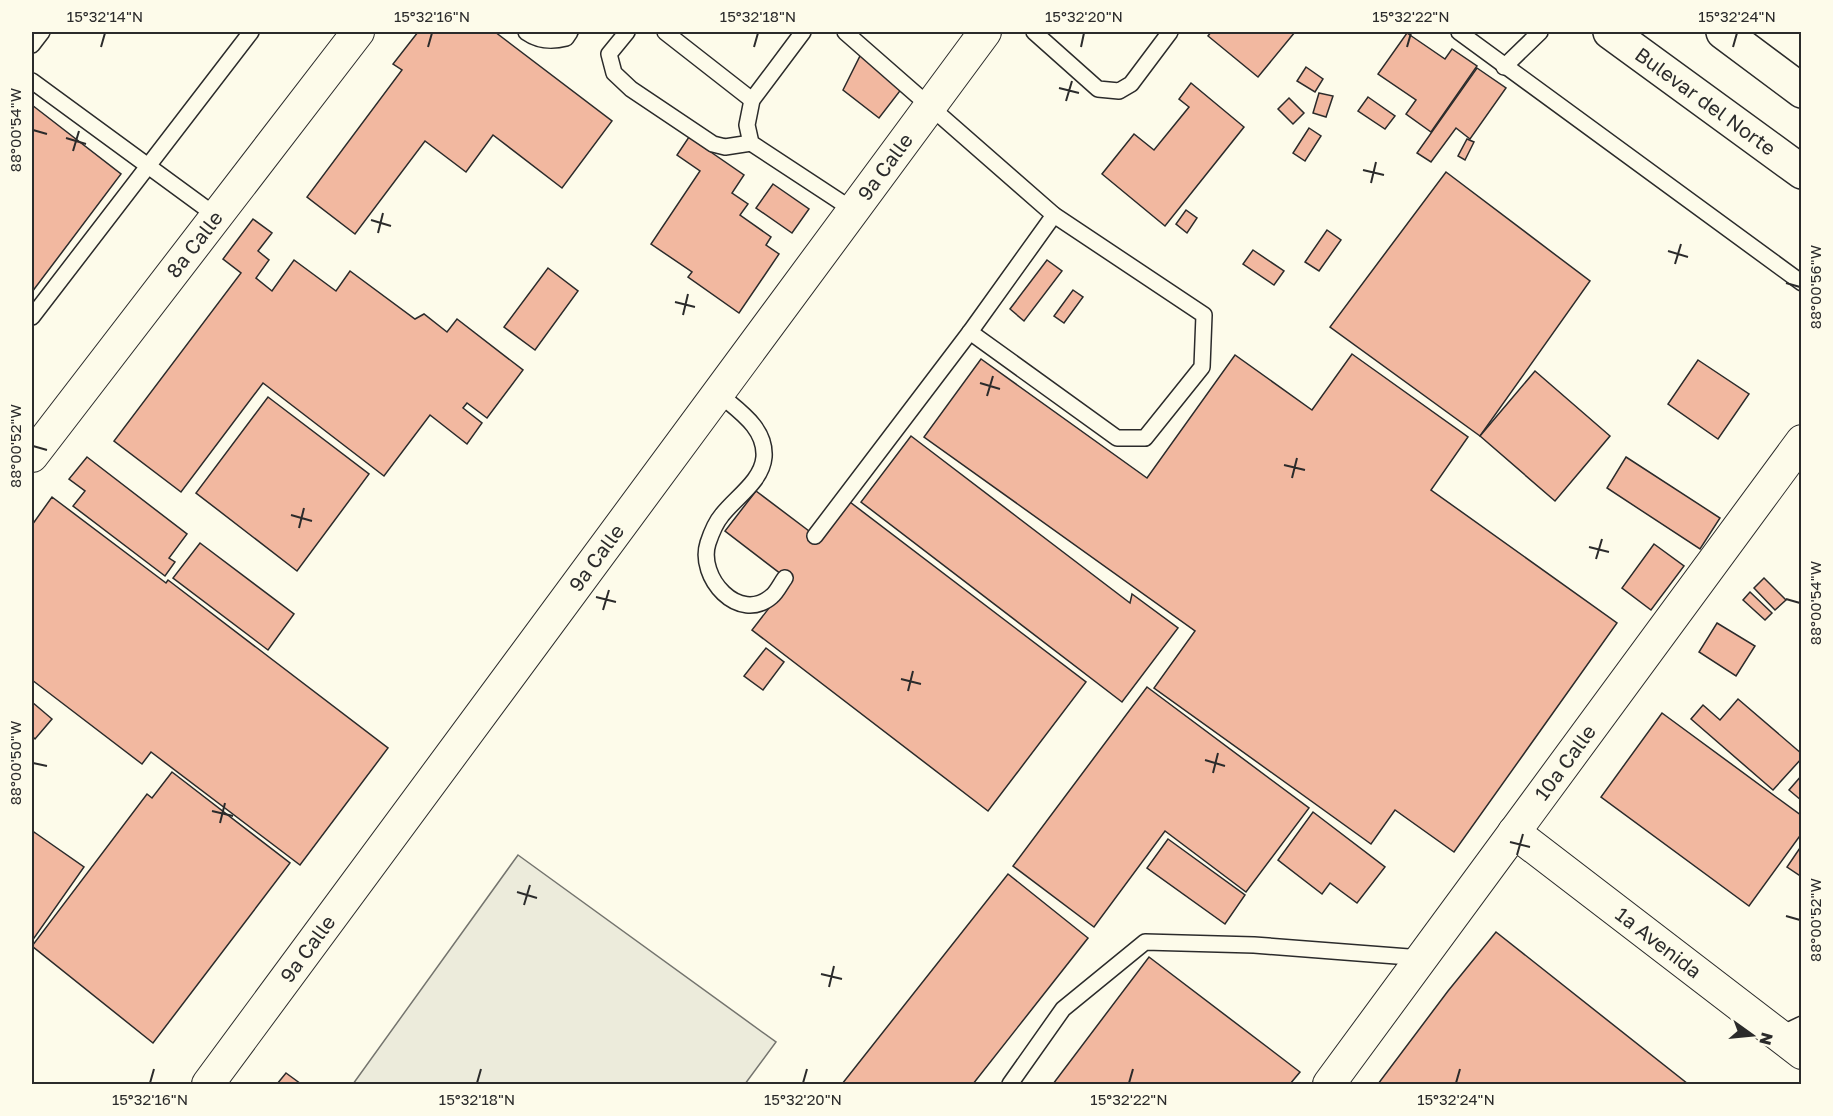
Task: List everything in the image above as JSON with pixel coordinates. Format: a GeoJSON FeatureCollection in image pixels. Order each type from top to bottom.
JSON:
{"type":"FeatureCollection","features":[{"type":"Feature","properties":{"kind":"highway","name":"Bulevar del Norte"},"geometry":{"type":"LineString","coordinates":[[1610,32],[1802,172]]}},
{"type":"Feature","properties":{"kind":"highway"},"geometry":{"type":"LineString","coordinates":[[1723,32],[1802,91]]}},
{"type":"Feature","properties":{"kind":"street","name":"8a Calle"},"geometry":{"type":"LineString","coordinates":[[33,452],[358,32]]}},
{"type":"Feature","properties":{"kind":"street","name":"9a Calle"},"geometry":{"type":"LineString","coordinates":[[208,1084],[985,32]]}},
{"type":"Feature","properties":{"kind":"street","name":"10a Calle"},"geometry":{"type":"LineString","coordinates":[[1329,1084],[1802,441]]}},
{"type":"Feature","properties":{"kind":"street","name":"1a Avenida"},"geometry":{"type":"LineString","coordinates":[[1514,832],[1794,1037]]}},
{"type":"Feature","properties":{"kind":"lane"},"geometry":{"type":"LineString","coordinates":[[32,45],[42,32]]}},
{"type":"Feature","properties":{"kind":"lane"},"geometry":{"type":"LineString","coordinates":[[32,317],[251,32]]}},
{"type":"Feature","properties":{"kind":"lane"},"geometry":{"type":"LineString","coordinates":[[526,32],[535,38],[553,41],[566,38],[570,32]]}},
{"type":"Feature","properties":{"kind":"lane"},"geometry":{"type":"LineString","coordinates":[[627,32],[609,54],[614,73],[630,89],[713,144],[725,147],[751,143],[853,210]]}},
{"type":"Feature","properties":{"kind":"lane"},"geometry":{"type":"LineString","coordinates":[[665,32],[752,100]]}},
{"type":"Feature","properties":{"kind":"lane"},"geometry":{"type":"LineString","coordinates":[[751,143],[747,124],[752,100],[804,32]]}},
{"type":"Feature","properties":{"kind":"lane"},"geometry":{"type":"LineString","coordinates":[[845,32],[1054,215],[1204,315],[1202,367],[1144,438],[1117,438],[970,332]]}},
{"type":"Feature","properties":{"kind":"lane"},"geometry":{"type":"LineString","coordinates":[[1034,32],[1098,89],[1119,91],[1131,84],[1170,32]]}},
{"type":"Feature","properties":{"kind":"lane"},"geometry":{"type":"LineString","coordinates":[[1459,32],[1802,283]]}},
{"type":"Feature","properties":{"kind":"lane"},"geometry":{"type":"LineString","coordinates":[[1504,66],[1540,32]]}},
{"type":"Feature","properties":{"kind":"lane"},"geometry":{"type":"LineString","coordinates":[[32,81],[215,215]]}},
{"type":"Feature","properties":{"kind":"lane"},"geometry":{"type":"LineString","coordinates":[[815,536],[970,332],[1054,215]]}},
{"type":"Feature","properties":{"kind":"lane"},"geometry":{"type":"LineString","coordinates":[[718,393],[757,427],[764,455],[761,472],[720,516],[707,546],[706,569],[718,588],[734,603],[757,604],[772,597],[785,578]]}},
{"type":"Feature","properties":{"kind":"lane"},"geometry":{"type":"LineString","coordinates":[[1010,1084],[1063,1009],[1145,942],[1254,945],[1422,957]]}},
{"type":"Feature","properties":{"kind":"shaded area"},"geometry":{"type":"Polygon","coordinates":[[[518,855],[776,1042],[745,1084],[353,1084],[518,855]]]}},
{"type":"Feature","properties":{"kind":"building"},"geometry":{"type":"Polygon","coordinates":[[[418,32],[495,32],[612,121],[562,188],[493,135],[466,172],[425,141],[355,234],[307,197],[402,70],[393,64],[418,32]]]}},
{"type":"Feature","properties":{"kind":"building"},"geometry":{"type":"Polygon","coordinates":[[[1211,32],[1295,32],[1258,77],[1208,36],[1211,32]]]}},
{"type":"Feature","properties":{"kind":"building"},"geometry":{"type":"Polygon","coordinates":[[[1407,33],[1445,59],[1452,49],[1477,66],[1431,132],[1406,114],[1416,100],[1378,74],[1407,33]]]}},
{"type":"Feature","properties":{"kind":"building"},"geometry":{"type":"Polygon","coordinates":[[[861,54],[903,87],[879,118],[843,90],[861,54]]]}},
{"type":"Feature","properties":{"kind":"building"},"geometry":{"type":"Polygon","coordinates":[[[1306,67],[1323,79],[1315,92],[1297,81],[1306,67]]]}},
{"type":"Feature","properties":{"kind":"building"},"geometry":{"type":"Polygon","coordinates":[[[1477,68],[1506,88],[1470,139],[1456,128],[1431,162],[1417,153],[1477,68]]]}},
{"type":"Feature","properties":{"kind":"building"},"geometry":{"type":"Polygon","coordinates":[[[1191,83],[1244,127],[1165,226],[1102,174],[1134,134],[1154,150],[1189,107],[1179,99],[1191,83]]]}},
{"type":"Feature","properties":{"kind":"building"},"geometry":{"type":"Polygon","coordinates":[[[1319,93],[1333,96],[1326,117],[1313,113],[1319,93]]]}},
{"type":"Feature","properties":{"kind":"building"},"geometry":{"type":"Polygon","coordinates":[[[1368,97],[1395,116],[1385,129],[1358,111],[1368,97]]]}},
{"type":"Feature","properties":{"kind":"building"},"geometry":{"type":"Polygon","coordinates":[[[1289,98],[1304,113],[1293,124],[1278,109],[1289,98]]]}},
{"type":"Feature","properties":{"kind":"building"},"geometry":{"type":"Polygon","coordinates":[[[32,105],[121,174],[32,292],[32,105]]]}},
{"type":"Feature","properties":{"kind":"building"},"geometry":{"type":"Polygon","coordinates":[[[1309,128],[1321,136],[1305,161],[1293,153],[1309,128]]]}},
{"type":"Feature","properties":{"kind":"building"},"geometry":{"type":"Polygon","coordinates":[[[689,137],[744,175],[732,193],[748,204],[740,215],[771,237],[766,245],[779,254],[739,313],[688,277],[692,272],[651,244],[700,171],[677,155],[689,137]]]}},
{"type":"Feature","properties":{"kind":"building"},"geometry":{"type":"Polygon","coordinates":[[[1467,139],[1474,142],[1465,160],[1458,156],[1467,139]]]}},
{"type":"Feature","properties":{"kind":"building"},"geometry":{"type":"Polygon","coordinates":[[[1446,172],[1590,281],[1480,436],[1330,327],[1446,172]]]}},
{"type":"Feature","properties":{"kind":"building"},"geometry":{"type":"Polygon","coordinates":[[[773,184],[809,209],[792,233],[756,208],[773,184]]]}},
{"type":"Feature","properties":{"kind":"building"},"geometry":{"type":"Polygon","coordinates":[[[1186,210],[1197,218],[1187,233],[1176,224],[1186,210]]]}},
{"type":"Feature","properties":{"kind":"building"},"geometry":{"type":"Polygon","coordinates":[[[253,219],[272,233],[258,251],[269,260],[256,278],[272,291],[294,260],[336,291],[350,271],[415,319],[424,314],[447,332],[457,319],[523,370],[487,418],[467,403],[463,408],[482,423],[467,444],[430,415],[384,476],[263,383],[181,492],[114,441],[241,273],[223,259],[253,219]]]}},
{"type":"Feature","properties":{"kind":"building"},"geometry":{"type":"Polygon","coordinates":[[[1327,230],[1341,240],[1319,271],[1305,262],[1327,230]]]}},
{"type":"Feature","properties":{"kind":"building"},"geometry":{"type":"Polygon","coordinates":[[[1253,250],[1284,271],[1274,285],[1243,264],[1253,250]]]}},
{"type":"Feature","properties":{"kind":"building"},"geometry":{"type":"Polygon","coordinates":[[[1047,260],[1062,271],[1024,321],[1010,309],[1047,260]]]}},
{"type":"Feature","properties":{"kind":"building"},"geometry":{"type":"Polygon","coordinates":[[[548,268],[578,291],[535,350],[504,327],[548,268]]]}},
{"type":"Feature","properties":{"kind":"building"},"geometry":{"type":"Polygon","coordinates":[[[1073,290],[1083,297],[1064,323],[1054,316],[1073,290]]]}},
{"type":"Feature","properties":{"kind":"building"},"geometry":{"type":"Polygon","coordinates":[[[1352,354],[1468,437],[1431,490],[1617,623],[1454,852],[1395,810],[1371,844],[1154,688],[1195,631],[924,437],[981,359],[1147,478],[1235,355],[1312,410],[1352,354]]]}},
{"type":"Feature","properties":{"kind":"building"},"geometry":{"type":"Polygon","coordinates":[[[1698,360],[1749,394],[1718,439],[1668,404],[1698,360]]]}},
{"type":"Feature","properties":{"kind":"building"},"geometry":{"type":"Polygon","coordinates":[[[1535,371],[1610,436],[1555,501],[1480,436],[1535,371]]]}},
{"type":"Feature","properties":{"kind":"building"},"geometry":{"type":"Polygon","coordinates":[[[268,397],[369,474],[297,571],[196,493],[268,397]]]}},
{"type":"Feature","properties":{"kind":"building"},"geometry":{"type":"Polygon","coordinates":[[[911,436],[1130,603],[1132,594],[1178,628],[1122,702],[861,502],[911,436]]]}},
{"type":"Feature","properties":{"kind":"building"},"geometry":{"type":"Polygon","coordinates":[[[87,457],[187,534],[169,558],[175,562],[165,576],[73,506],[85,491],[69,479],[87,457]]]}},
{"type":"Feature","properties":{"kind":"building"},"geometry":{"type":"Polygon","coordinates":[[[1626,457],[1720,518],[1700,549],[1607,488],[1626,457]]]}},
{"type":"Feature","properties":{"kind":"building"},"geometry":{"type":"Polygon","coordinates":[[[756,491],[817,537],[846,499],[1086,682],[988,811],[752,630],[790,581],[725,531],[756,491]]]}},
{"type":"Feature","properties":{"kind":"building"},"geometry":{"type":"Polygon","coordinates":[[[52,497],[166,583],[168,580],[388,748],[300,865],[151,752],[142,764],[32,680],[32,525],[52,497]]]}},
{"type":"Feature","properties":{"kind":"building"},"geometry":{"type":"Polygon","coordinates":[[[200,543],[294,614],[268,650],[173,578],[200,543]]]}},
{"type":"Feature","properties":{"kind":"building"},"geometry":{"type":"Polygon","coordinates":[[[1654,544],[1684,566],[1651,610],[1622,588],[1654,544]]]}},
{"type":"Feature","properties":{"kind":"building"},"geometry":{"type":"Polygon","coordinates":[[[1764,578],[1786,600],[1775,610],[1754,588],[1764,578]]]}},
{"type":"Feature","properties":{"kind":"building"},"geometry":{"type":"Polygon","coordinates":[[[1750,592],[1772,613],[1765,620],[1743,600],[1750,592]]]}},
{"type":"Feature","properties":{"kind":"building"},"geometry":{"type":"Polygon","coordinates":[[[1717,623],[1755,646],[1736,676],[1699,652],[1717,623]]]}},
{"type":"Feature","properties":{"kind":"building"},"geometry":{"type":"Polygon","coordinates":[[[766,648],[784,662],[763,690],[744,676],[766,648]]]}},
{"type":"Feature","properties":{"kind":"building"},"geometry":{"type":"Polygon","coordinates":[[[1147,687],[1309,808],[1246,892],[1165,831],[1094,927],[1013,866],[1147,687]]]}},
{"type":"Feature","properties":{"kind":"building"},"geometry":{"type":"Polygon","coordinates":[[[1738,699],[1802,754],[1802,758],[1773,790],[1691,719],[1703,705],[1720,720],[1738,699]]]}},
{"type":"Feature","properties":{"kind":"building"},"geometry":{"type":"Polygon","coordinates":[[[32,702],[52,719],[35,739],[32,736],[32,702]]]}},
{"type":"Feature","properties":{"kind":"building"},"geometry":{"type":"Polygon","coordinates":[[[1662,713],[1802,816],[1802,833],[1749,906],[1601,797],[1662,713]]]}},
{"type":"Feature","properties":{"kind":"building"},"geometry":{"type":"Polygon","coordinates":[[[172,772],[290,863],[153,1043],[32,946],[147,794],[152,798],[172,772]]]}},
{"type":"Feature","properties":{"kind":"building"},"geometry":{"type":"Polygon","coordinates":[[[1802,775],[1802,801],[1789,790],[1802,775]]]}},
{"type":"Feature","properties":{"kind":"building"},"geometry":{"type":"Polygon","coordinates":[[[1313,812],[1385,867],[1357,903],[1330,883],[1322,894],[1278,860],[1313,812]]]}},
{"type":"Feature","properties":{"kind":"building"},"geometry":{"type":"Polygon","coordinates":[[[34,832],[84,867],[32,941],[32,836],[34,832]]]}},
{"type":"Feature","properties":{"kind":"building"},"geometry":{"type":"Polygon","coordinates":[[[1168,839],[1245,895],[1225,924],[1147,868],[1168,839]]]}},
{"type":"Feature","properties":{"kind":"building"},"geometry":{"type":"Polygon","coordinates":[[[1802,845],[1802,877],[1787,867],[1802,845]]]}},
{"type":"Feature","properties":{"kind":"building"},"geometry":{"type":"Polygon","coordinates":[[[1008,874],[1088,938],[973,1084],[842,1084],[1008,874]]]}},
{"type":"Feature","properties":{"kind":"building"},"geometry":{"type":"Polygon","coordinates":[[[1496,932],[1688,1084],[1378,1084],[1496,932]]]}},
{"type":"Feature","properties":{"kind":"building"},"geometry":{"type":"Polygon","coordinates":[[[1149,957],[1300,1072],[1290,1084],[1053,1084],[1149,957]]]}},
{"type":"Feature","properties":{"kind":"building"},"geometry":{"type":"Polygon","coordinates":[[[286,1073],[301,1084],[277,1084],[286,1073]]]}}]}
